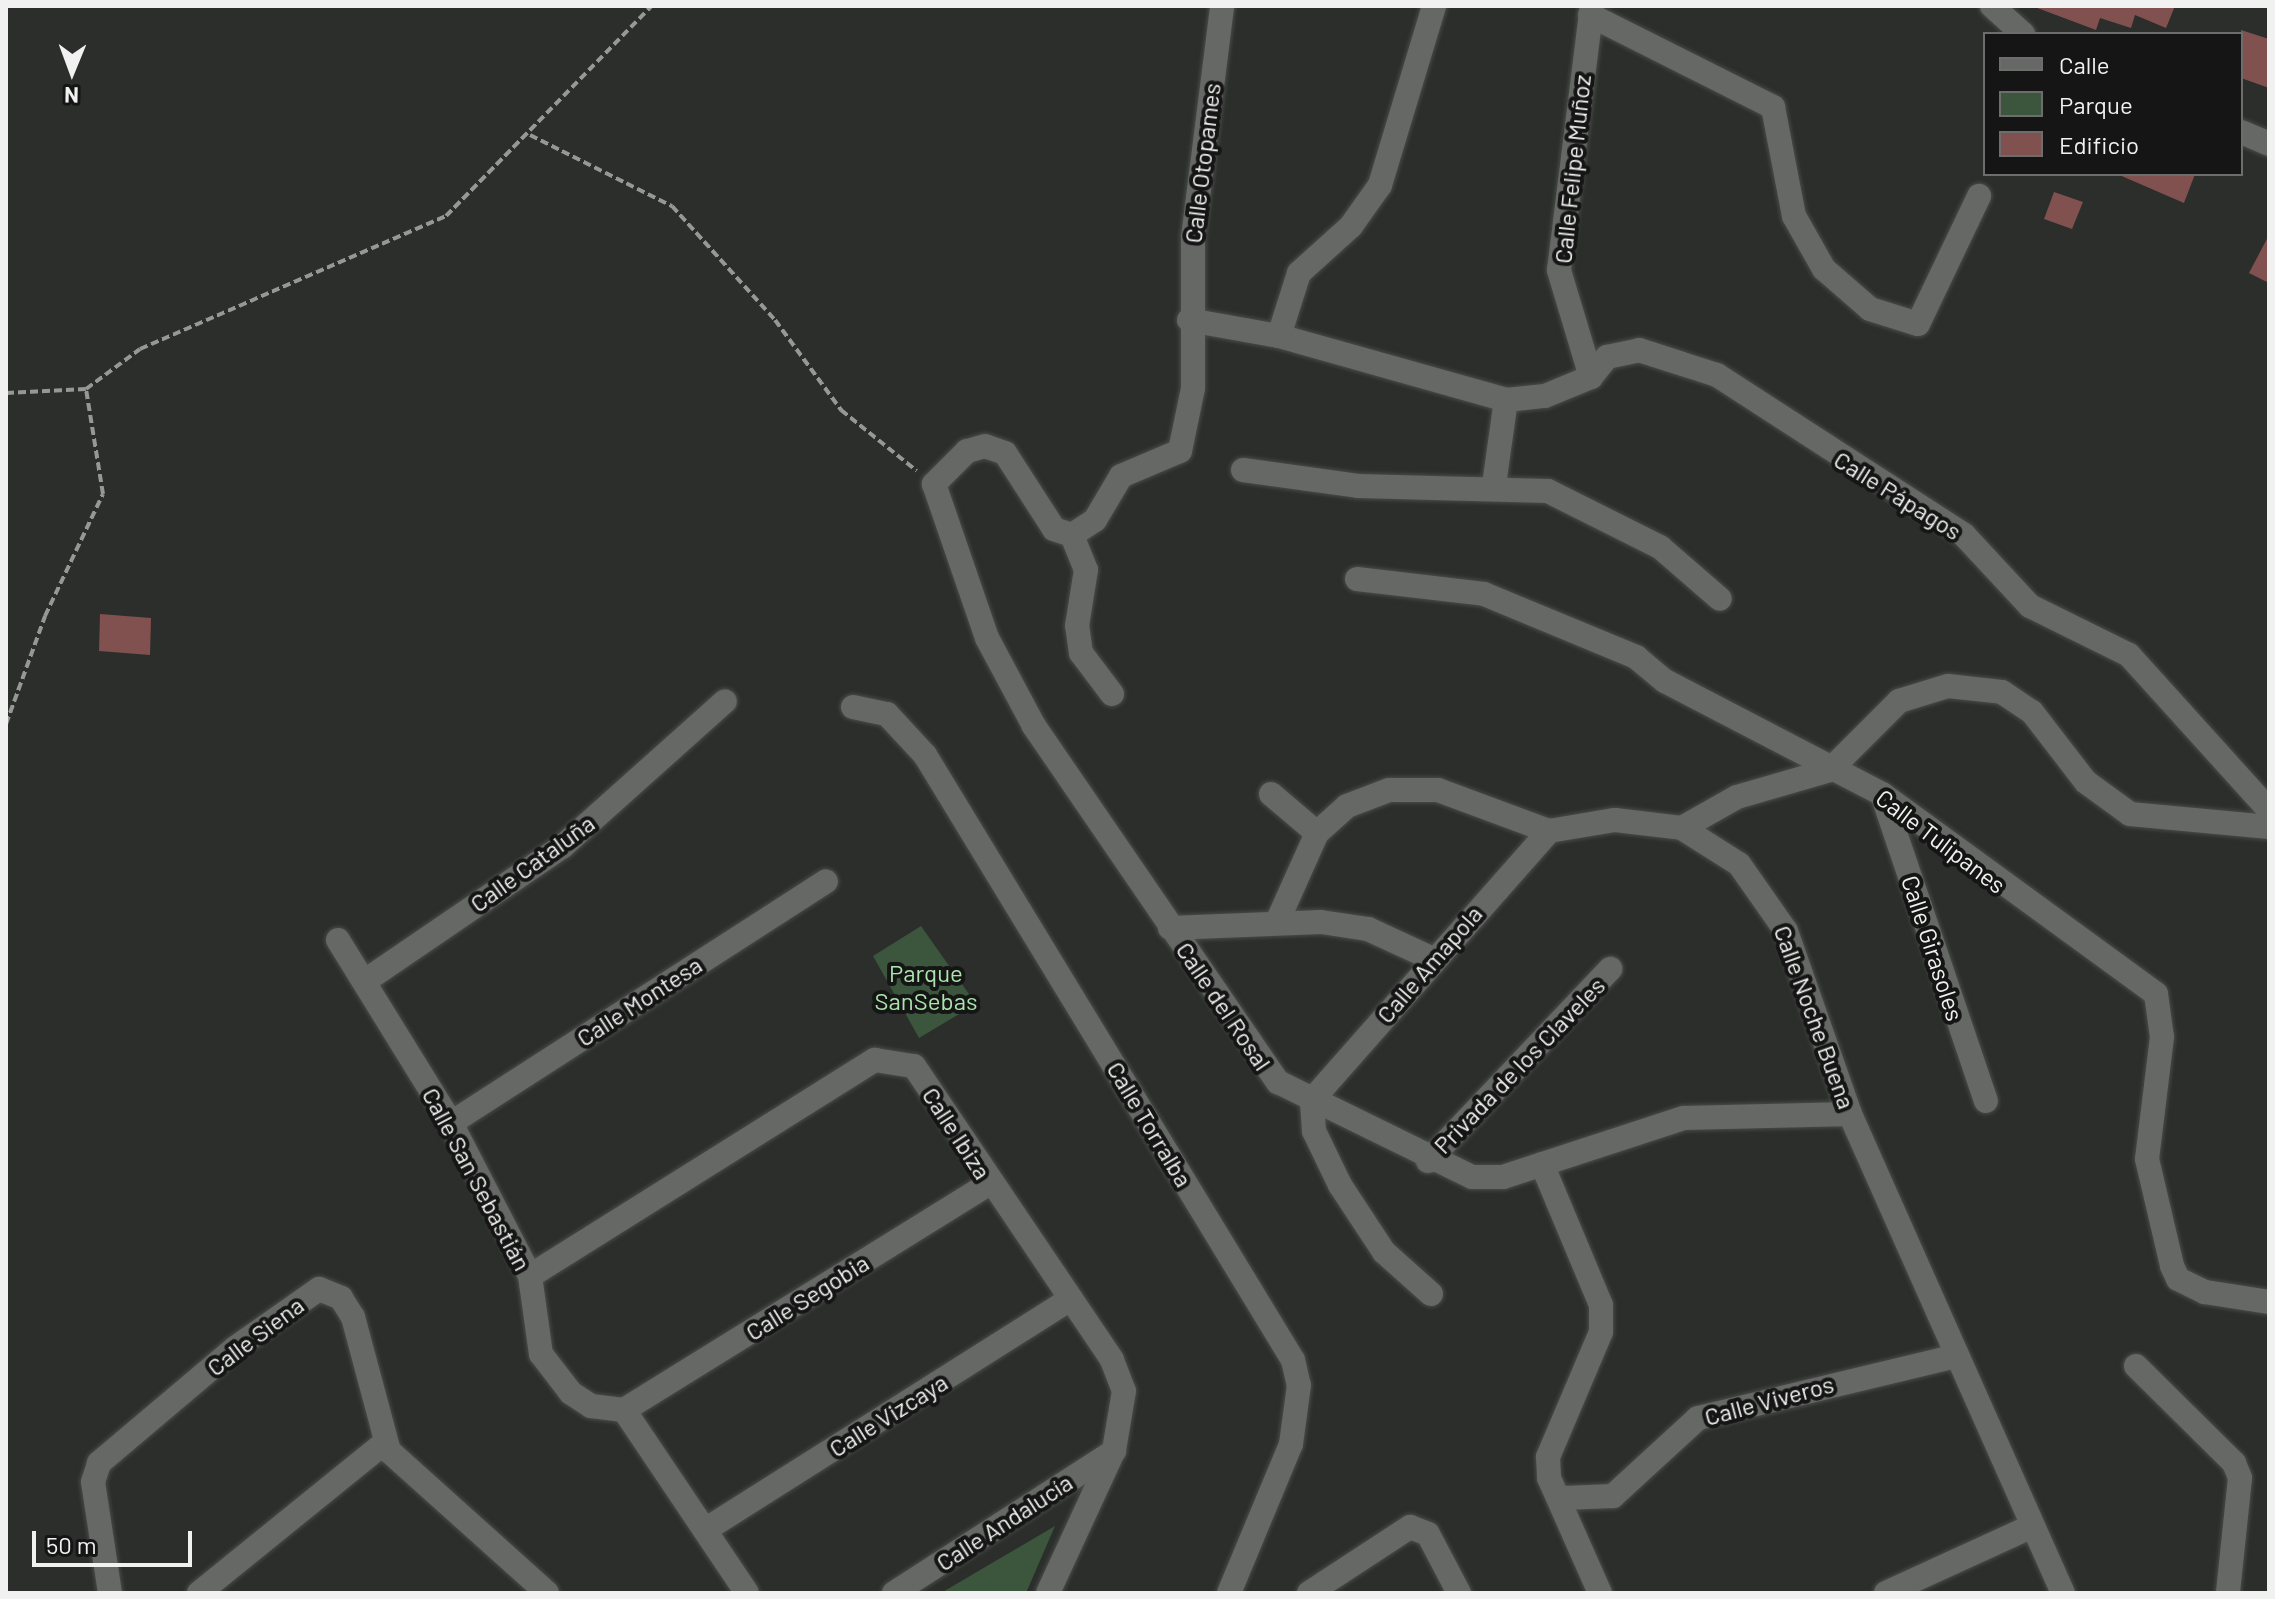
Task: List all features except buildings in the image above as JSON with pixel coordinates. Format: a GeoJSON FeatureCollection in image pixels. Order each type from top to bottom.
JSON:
{"type":"FeatureCollection","features":[{"type":"Feature","properties":{"kind":"street","name":"Calle Otopames"},"geometry":{"type":"LineString","coordinates":[[1072,535],[1095,520],[1121,476],[1180,451],[1193,388],[1189,320],[1222,6]]}},
{"type":"Feature","properties":{"kind":"street"},"geometry":{"type":"LineString","coordinates":[[1279,336],[1299,273],[1351,226],[1380,185],[1434,6]]}},
{"type":"Feature","properties":{"kind":"street"},"geometry":{"type":"LineString","coordinates":[[1992,6],[2021,32]]}},
{"type":"Feature","properties":{"kind":"street"},"geometry":{"type":"LineString","coordinates":[[1591,10],[1773,107],[1794,216],[1824,269],[1870,309],[1918,324],[1979,196]]}},
{"type":"Feature","properties":{"kind":"street","name":"Calle Felipe Muñoz"},"geometry":{"type":"LineString","coordinates":[[1591,10],[1559,270],[1591,377]]}},
{"type":"Feature","properties":{"kind":"street"},"geometry":{"type":"LineString","coordinates":[[2243,133],[2269,144]]}},
{"type":"Feature","properties":{"kind":"street","name":"Calle Pápagos"},"geometry":{"type":"LineString","coordinates":[[1189,320],[1279,336],[1506,400],[1531,400],[1591,377],[1607,357],[1639,350],[1717,375],[1964,535],[2030,606],[2129,655],[2269,810]]}},
{"type":"Feature","properties":{"kind":"street"},"geometry":{"type":"LineString","coordinates":[[1494,485],[1506,400]]}},
{"type":"Feature","properties":{"kind":"street"},"geometry":{"type":"LineString","coordinates":[[934,484],[967,451],[985,446],[1005,453],[1054,529],[1072,535],[1086,570],[1077,626],[1081,653],[1112,694]]}},
{"type":"Feature","properties":{"kind":"street"},"geometry":{"type":"LineString","coordinates":[[1243,470],[1358,486],[1494,485],[1548,491],[1625,526],[1720,599]]}},
{"type":"Feature","properties":{"kind":"street","name":"Calle del Rosal"},"geometry":{"type":"LineString","coordinates":[[934,484],[987,638],[1027,714],[1258,1062],[1312,1100],[1428,1161],[1472,1177],[1503,1177],[1684,1118],[1850,1114]]}},
{"type":"Feature","properties":{"kind":"street","name":"Calle Tulipanes"},"geometry":{"type":"LineString","coordinates":[[1357,579],[1484,594],[1636,657],[1665,681],[1830,770],[1882,794],[2156,994],[2162,1037],[2147,1159],[2172,1266],[2178,1279],[2205,1292],[2269,1302]]}},
{"type":"Feature","properties":{"kind":"street"},"geometry":{"type":"LineString","coordinates":[[1682,828],[1737,797],[1830,770],[1899,701],[1948,686],[2002,692],[2032,712],[2115,807],[2156,821],[2269,827]]}},
{"type":"Feature","properties":{"kind":"street","name":"Calle Cataluña"},"geometry":{"type":"LineString","coordinates":[[365,981],[563,846],[725,701]]}},
{"type":"Feature","properties":{"kind":"street","name":"Calle Torralba"},"geometry":{"type":"LineString","coordinates":[[853,707],[887,714],[925,755],[1293,1360],[1299,1385],[1291,1444],[1229,1593]]}},
{"type":"Feature","properties":{"kind":"street","name":"Calle Noche Buena"},"geometry":{"type":"LineString","coordinates":[[1278,920],[1317,833],[1347,806],[1389,790],[1438,790],[1549,831],[1615,820],[1682,828],[1739,864],[1786,931],[1850,1114],[2030,1527],[2063,1593]]}},
{"type":"Feature","properties":{"kind":"street"},"geometry":{"type":"LineString","coordinates":[[1271,794],[1317,833]]}},
{"type":"Feature","properties":{"kind":"street","name":"Calle Girasoles"},"geometry":{"type":"LineString","coordinates":[[1882,794],[1986,1101]]}},
{"type":"Feature","properties":{"kind":"street","name":"Calle Amapola"},"geometry":{"type":"LineString","coordinates":[[1312,1100],[1431,958],[1549,831]]}},
{"type":"Feature","properties":{"kind":"street","name":"Calle Montesa"},"geometry":{"type":"LineString","coordinates":[[451,1123],[826,881]]}},
{"type":"Feature","properties":{"kind":"street"},"geometry":{"type":"LineString","coordinates":[[1170,928],[1278,920],[1368,929],[1431,958]]}},
{"type":"Feature","properties":{"kind":"street","name":"Calle San Sebastián"},"geometry":{"type":"LineString","coordinates":[[338,940],[451,1123],[530,1276],[532,1320],[555,1375],[591,1406],[624,1410]]}},
{"type":"Feature","properties":{"kind":"street","name":"Privada de los Claveles"},"geometry":{"type":"LineString","coordinates":[[1428,1161],[1610,969]]}},
{"type":"Feature","properties":{"kind":"street","name":"Calle Ibiza"},"geometry":{"type":"LineString","coordinates":[[530,1276],[883,1058],[914,1066],[1071,1299],[1124,1391],[1114,1450],[1048,1593]]}},
{"type":"Feature","properties":{"kind":"street"},"geometry":{"type":"LineString","coordinates":[[1312,1100],[1317,1139],[1340,1185],[1384,1252],[1431,1294]]}},
{"type":"Feature","properties":{"kind":"street"},"geometry":{"type":"LineString","coordinates":[[1542,1164],[1601,1305],[1601,1332],[1548,1457],[1549,1478],[1563,1498],[1600,1593]]}},
{"type":"Feature","properties":{"kind":"street","name":"Calle Segobia"},"geometry":{"type":"LineString","coordinates":[[624,1410],[990,1183]]}},
{"type":"Feature","properties":{"kind":"street","name":"Calle Siena"},"geometry":{"type":"LineString","coordinates":[[110,1593],[93,1482],[99,1463],[235,1348],[319,1289],[341,1298],[353,1317],[384,1443]]}},
{"type":"Feature","properties":{"kind":"street","name":"Calle Vizcaya"},"geometry":{"type":"LineString","coordinates":[[705,1530],[1071,1299]]}},
{"type":"Feature","properties":{"kind":"street","name":"Calle Viveros"},"geometry":{"type":"LineString","coordinates":[[1563,1498],[1613,1496],[1698,1418],[1956,1356]]}},
{"type":"Feature","properties":{"kind":"street"},"geometry":{"type":"LineString","coordinates":[[2136,1366],[2234,1463],[2240,1478],[2228,1593]]}},
{"type":"Feature","properties":{"kind":"street"},"geometry":{"type":"LineString","coordinates":[[624,1410],[747,1593]]}},
{"type":"Feature","properties":{"kind":"street"},"geometry":{"type":"LineString","coordinates":[[199,1593],[384,1443],[547,1593]]}},
{"type":"Feature","properties":{"kind":"street","name":"Calle Andalucía"},"geometry":{"type":"LineString","coordinates":[[894,1593],[1114,1450]]}},
{"type":"Feature","properties":{"kind":"street"},"geometry":{"type":"LineString","coordinates":[[1309,1593],[1410,1527],[1428,1534],[1459,1593]]}},
{"type":"Feature","properties":{"kind":"street"},"geometry":{"type":"LineString","coordinates":[[1886,1593],[2030,1527]]}},
{"type":"Feature","properties":{"kind":"path"},"geometry":{"type":"LineString","coordinates":[[6,393],[86,389],[140,349],[446,216],[530,135],[652,6]]}},
{"type":"Feature","properties":{"kind":"path"},"geometry":{"type":"LineString","coordinates":[[530,135],[672,206],[775,320],[841,410],[934,484]]}},
{"type":"Feature","properties":{"kind":"path"},"geometry":{"type":"LineString","coordinates":[[6,724],[45,616],[103,494],[86,389]]}},
{"type":"Feature","properties":{"kind":"green space","name":"Parque SanSebas"},"geometry":{"type":"Polygon","coordinates":[[[921,926],[976,1004],[919,1038],[873,956],[921,926]]]}},
{"type":"Feature","properties":{"kind":"green space"},"geometry":{"type":"Polygon","coordinates":[[[1055,1526],[1026,1593],[941,1593],[1055,1526]]]}}]}
